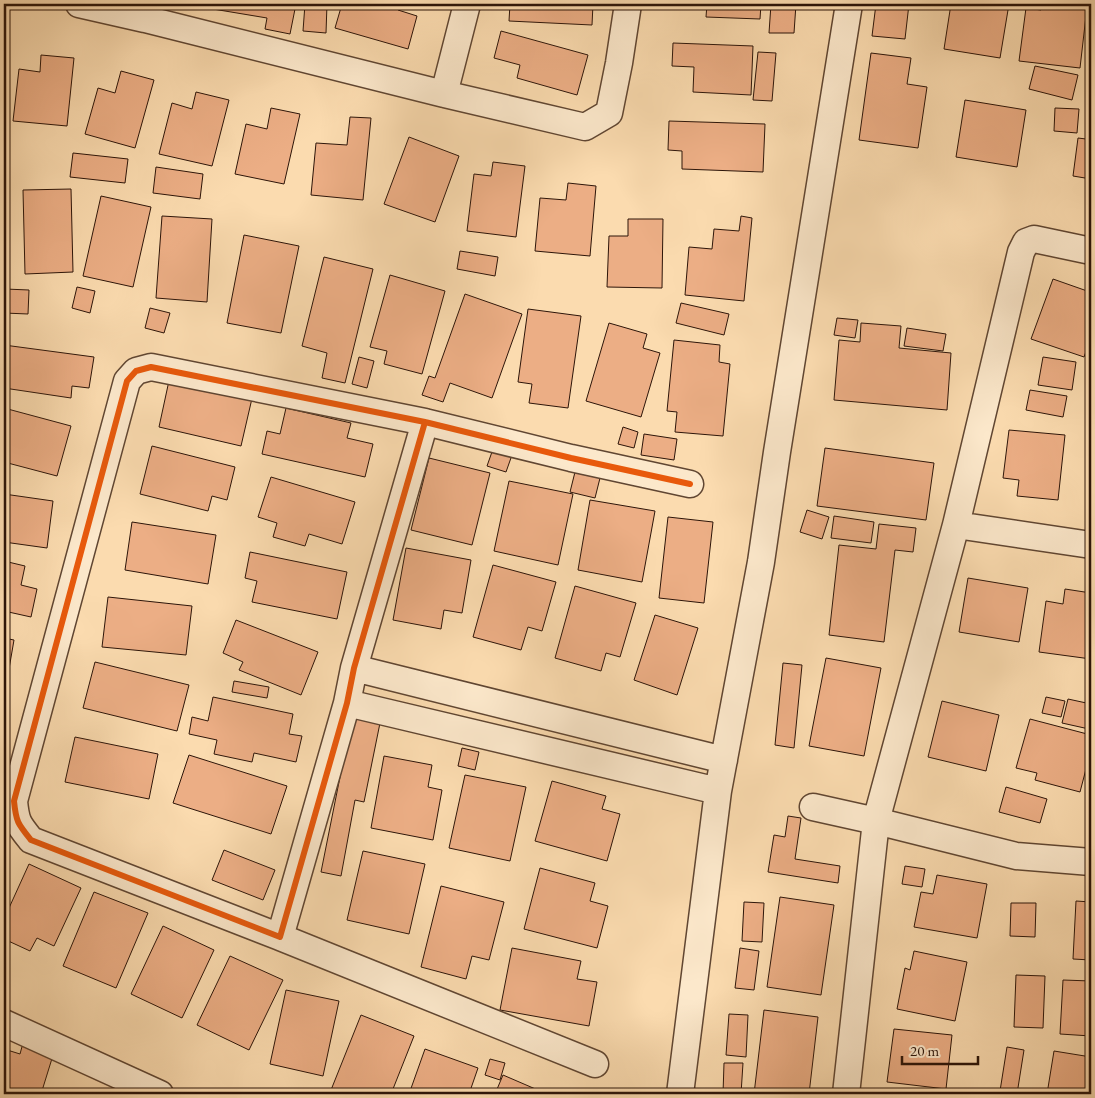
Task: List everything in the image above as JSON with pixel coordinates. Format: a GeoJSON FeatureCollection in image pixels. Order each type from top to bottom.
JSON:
{"type":"FeatureCollection","features":[{"type":"Feature","properties":{"kind":"street"},"geometry":{"type":"LineString","coordinates":[[79,4],[146,11],[444,94],[585,127],[609,113],[628,4]]}},
{"type":"Feature","properties":{"kind":"street"},"geometry":{"type":"LineString","coordinates":[[444,94],[467,4]]}},
{"type":"Feature","properties":{"kind":"street"},"geometry":{"type":"LineString","coordinates":[[680,1094],[718,791],[761,562],[849,4]]}},
{"type":"Feature","properties":{"kind":"street"},"geometry":{"type":"LineString","coordinates":[[846,1094],[876,821],[956,525],[1022,252],[1026,242],[1034,239],[1091,251]]}},
{"type":"Feature","properties":{"kind":"street"},"geometry":{"type":"LineString","coordinates":[[595,1064],[280,937],[31,840],[19,826],[14,801],[127,381],[136,371],[151,367],[425,422],[571,458],[690,484]]}},
{"type":"Feature","properties":{"kind":"street"},"geometry":{"type":"LineString","coordinates":[[280,937],[347,703],[354,668],[425,422]]}},
{"type":"Feature","properties":{"kind":"street"},"geometry":{"type":"LineString","coordinates":[[956,525],[1091,545]]}},
{"type":"Feature","properties":{"kind":"street"},"geometry":{"type":"LineString","coordinates":[[354,668],[724,760]]}},
{"type":"Feature","properties":{"kind":"street"},"geometry":{"type":"LineString","coordinates":[[347,703],[718,791]]}},
{"type":"Feature","properties":{"kind":"street"},"geometry":{"type":"LineString","coordinates":[[812,807],[1016,856],[1091,862]]}},
{"type":"Feature","properties":{"kind":"street"},"geometry":{"type":"LineString","coordinates":[[4,1023],[160,1094]]}},
{"type":"Feature","properties":{"kind":"building"},"geometry":{"type":"Polygon","coordinates":[[[214,4],[296,4],[290,34],[265,29],[267,18],[213,9],[214,4]]]}},
{"type":"Feature","properties":{"kind":"building"},"geometry":{"type":"Polygon","coordinates":[[[305,4],[327,4],[326,33],[303,31],[305,4]]]}},
{"type":"Feature","properties":{"kind":"building"},"geometry":{"type":"Polygon","coordinates":[[[342,4],[399,4],[398,10],[417,16],[408,49],[335,28],[342,4]]]}},
{"type":"Feature","properties":{"kind":"building"},"geometry":{"type":"Polygon","coordinates":[[[510,4],[593,4],[592,25],[509,21],[510,4]]]}},
{"type":"Feature","properties":{"kind":"building"},"geometry":{"type":"Polygon","coordinates":[[[707,4],[761,4],[760,19],[706,17],[707,4]]]}},
{"type":"Feature","properties":{"kind":"building"},"geometry":{"type":"Polygon","coordinates":[[[771,4],[796,4],[794,33],[769,33],[771,4]]]}},
{"type":"Feature","properties":{"kind":"building"},"geometry":{"type":"Polygon","coordinates":[[[876,4],[909,4],[905,39],[872,36],[876,4]]]}},
{"type":"Feature","properties":{"kind":"building"},"geometry":{"type":"Polygon","coordinates":[[[951,4],[1009,4],[1000,58],[944,49],[951,4]]]}},
{"type":"Feature","properties":{"kind":"building"},"geometry":{"type":"Polygon","coordinates":[[[1042,4],[1087,7],[1080,68],[1019,61],[1026,8],[1041,10],[1042,4]]]}},
{"type":"Feature","properties":{"kind":"building"},"geometry":{"type":"Polygon","coordinates":[[[501,31],[588,55],[577,95],[517,78],[520,65],[494,58],[501,31]]]}},
{"type":"Feature","properties":{"kind":"building"},"geometry":{"type":"Polygon","coordinates":[[[673,43],[753,46],[751,95],[693,92],[694,67],[672,66],[673,43]]]}},
{"type":"Feature","properties":{"kind":"building"},"geometry":{"type":"Polygon","coordinates":[[[758,52],[776,53],[772,101],[753,100],[758,52]]]}},
{"type":"Feature","properties":{"kind":"building"},"geometry":{"type":"Polygon","coordinates":[[[871,53],[911,58],[907,84],[927,87],[918,148],[859,140],[871,53]]]}},
{"type":"Feature","properties":{"kind":"building"},"geometry":{"type":"Polygon","coordinates":[[[41,55],[74,58],[67,126],[13,121],[19,69],[40,72],[41,55]]]}},
{"type":"Feature","properties":{"kind":"building"},"geometry":{"type":"Polygon","coordinates":[[[1035,66],[1078,75],[1072,100],[1029,89],[1035,66]]]}},
{"type":"Feature","properties":{"kind":"building"},"geometry":{"type":"Polygon","coordinates":[[[121,71],[154,80],[135,148],[85,134],[98,88],[115,93],[121,71]]]}},
{"type":"Feature","properties":{"kind":"building"},"geometry":{"type":"Polygon","coordinates":[[[196,92],[229,100],[212,166],[159,154],[172,103],[192,109],[196,92]]]}},
{"type":"Feature","properties":{"kind":"building"},"geometry":{"type":"Polygon","coordinates":[[[965,100],[1026,110],[1017,167],[956,157],[965,100]]]}},
{"type":"Feature","properties":{"kind":"building"},"geometry":{"type":"Polygon","coordinates":[[[271,108],[300,114],[284,184],[235,174],[246,124],[267,129],[271,108]]]}},
{"type":"Feature","properties":{"kind":"building"},"geometry":{"type":"Polygon","coordinates":[[[1055,108],[1079,109],[1077,133],[1054,131],[1055,108]]]}},
{"type":"Feature","properties":{"kind":"building"},"geometry":{"type":"Polygon","coordinates":[[[350,117],[371,118],[363,200],[311,195],[316,143],[347,145],[350,117]]]}},
{"type":"Feature","properties":{"kind":"building"},"geometry":{"type":"Polygon","coordinates":[[[1089,120],[1091,120],[1091,179],[1073,176],[1078,138],[1086,139],[1089,120]]]}},
{"type":"Feature","properties":{"kind":"building"},"geometry":{"type":"Polygon","coordinates":[[[669,121],[765,124],[763,172],[682,169],[682,151],[668,150],[669,121]]]}},
{"type":"Feature","properties":{"kind":"building"},"geometry":{"type":"Polygon","coordinates":[[[409,137],[459,156],[435,222],[384,204],[409,137]]]}},
{"type":"Feature","properties":{"kind":"building"},"geometry":{"type":"Polygon","coordinates":[[[73,153],[128,159],[125,183],[70,177],[73,153]]]}},
{"type":"Feature","properties":{"kind":"building"},"geometry":{"type":"Polygon","coordinates":[[[493,162],[525,166],[516,237],[467,231],[474,174],[491,176],[493,162]]]}},
{"type":"Feature","properties":{"kind":"building"},"geometry":{"type":"Polygon","coordinates":[[[156,167],[203,174],[200,199],[153,193],[156,167]]]}},
{"type":"Feature","properties":{"kind":"building"},"geometry":{"type":"Polygon","coordinates":[[[568,183],[596,186],[590,256],[535,251],[540,198],[566,200],[568,183]]]}},
{"type":"Feature","properties":{"kind":"building"},"geometry":{"type":"Polygon","coordinates":[[[71,189],[73,272],[25,274],[23,190],[71,189]]]}},
{"type":"Feature","properties":{"kind":"building"},"geometry":{"type":"Polygon","coordinates":[[[101,196],[151,207],[133,287],[83,276],[101,196]]]}},
{"type":"Feature","properties":{"kind":"building"},"geometry":{"type":"Polygon","coordinates":[[[162,216],[212,219],[207,302],[156,298],[162,216]]]}},
{"type":"Feature","properties":{"kind":"building"},"geometry":{"type":"Polygon","coordinates":[[[741,216],[752,218],[744,301],[685,295],[689,247],[712,249],[714,229],[739,231],[741,216]]]}},
{"type":"Feature","properties":{"kind":"building"},"geometry":{"type":"Polygon","coordinates":[[[628,219],[663,219],[662,288],[607,287],[609,236],[628,236],[628,219]]]}},
{"type":"Feature","properties":{"kind":"building"},"geometry":{"type":"Polygon","coordinates":[[[244,235],[299,246],[281,333],[227,323],[244,235]]]}},
{"type":"Feature","properties":{"kind":"building"},"geometry":{"type":"Polygon","coordinates":[[[460,251],[498,257],[495,276],[457,269],[460,251]]]}},
{"type":"Feature","properties":{"kind":"building"},"geometry":{"type":"Polygon","coordinates":[[[324,257],[373,269],[345,383],[322,378],[327,353],[302,346],[324,257]]]}},
{"type":"Feature","properties":{"kind":"building"},"geometry":{"type":"Polygon","coordinates":[[[390,275],[445,291],[422,374],[384,364],[387,351],[370,347],[390,275]]]}},
{"type":"Feature","properties":{"kind":"building"},"geometry":{"type":"Polygon","coordinates":[[[1053,279],[1090,292],[1091,288],[1091,338],[1084,357],[1031,339],[1053,279]]]}},
{"type":"Feature","properties":{"kind":"building"},"geometry":{"type":"Polygon","coordinates":[[[77,287],[95,291],[90,313],[72,308],[77,287]]]}},
{"type":"Feature","properties":{"kind":"building"},"geometry":{"type":"Polygon","coordinates":[[[5,289],[29,290],[28,314],[4,313],[5,289]]]}},
{"type":"Feature","properties":{"kind":"building"},"geometry":{"type":"Polygon","coordinates":[[[465,294],[522,314],[492,398],[450,383],[443,402],[422,395],[429,376],[435,378],[465,294]]]}},
{"type":"Feature","properties":{"kind":"building"},"geometry":{"type":"Polygon","coordinates":[[[681,303],[729,314],[724,335],[676,323],[681,303]]]}},
{"type":"Feature","properties":{"kind":"building"},"geometry":{"type":"Polygon","coordinates":[[[150,308],[170,313],[164,333],[145,328],[150,308]]]}},
{"type":"Feature","properties":{"kind":"building"},"geometry":{"type":"Polygon","coordinates":[[[528,309],[581,316],[568,408],[529,403],[532,384],[518,382],[528,309]]]}},
{"type":"Feature","properties":{"kind":"building"},"geometry":{"type":"Polygon","coordinates":[[[837,318],[858,320],[855,338],[834,335],[837,318]]]}},
{"type":"Feature","properties":{"kind":"building"},"geometry":{"type":"Polygon","coordinates":[[[609,323],[647,334],[643,348],[660,353],[641,417],[586,401],[609,323]]]}},
{"type":"Feature","properties":{"kind":"building"},"geometry":{"type":"Polygon","coordinates":[[[861,323],[901,326],[899,348],[951,353],[947,410],[834,400],[839,340],[860,342],[861,323]]]}},
{"type":"Feature","properties":{"kind":"building"},"geometry":{"type":"Polygon","coordinates":[[[907,328],[946,334],[943,351],[904,346],[907,328]]]}},
{"type":"Feature","properties":{"kind":"building"},"geometry":{"type":"Polygon","coordinates":[[[674,340],[720,345],[719,362],[730,364],[723,436],[675,432],[677,412],[667,411],[674,340]]]}},
{"type":"Feature","properties":{"kind":"building"},"geometry":{"type":"Polygon","coordinates":[[[4,345],[94,357],[89,388],[72,386],[71,398],[4,388],[4,345]]]}},
{"type":"Feature","properties":{"kind":"building"},"geometry":{"type":"Polygon","coordinates":[[[359,357],[374,361],[367,388],[352,384],[359,357]]]}},
{"type":"Feature","properties":{"kind":"building"},"geometry":{"type":"Polygon","coordinates":[[[1043,357],[1076,362],[1072,390],[1038,385],[1043,357]]]}},
{"type":"Feature","properties":{"kind":"building"},"geometry":{"type":"Polygon","coordinates":[[[170,376],[253,394],[241,446],[159,427],[170,376]]]}},
{"type":"Feature","properties":{"kind":"building"},"geometry":{"type":"Polygon","coordinates":[[[1030,390],[1067,396],[1063,417],[1026,410],[1030,390]]]}},
{"type":"Feature","properties":{"kind":"building"},"geometry":{"type":"Polygon","coordinates":[[[4,408],[71,426],[57,476],[4,462],[4,408]]]}},
{"type":"Feature","properties":{"kind":"building"},"geometry":{"type":"Polygon","coordinates":[[[286,408],[351,423],[347,438],[373,444],[365,477],[262,454],[267,431],[280,434],[286,408]]]}},
{"type":"Feature","properties":{"kind":"building"},"geometry":{"type":"Polygon","coordinates":[[[623,427],[638,432],[634,448],[618,444],[623,427]]]}},
{"type":"Feature","properties":{"kind":"building"},"geometry":{"type":"Polygon","coordinates":[[[1009,430],[1065,435],[1058,500],[1017,496],[1019,480],[1003,478],[1009,430]]]}},
{"type":"Feature","properties":{"kind":"building"},"geometry":{"type":"Polygon","coordinates":[[[644,434],[677,439],[674,460],[641,455],[644,434]]]}},
{"type":"Feature","properties":{"kind":"building"},"geometry":{"type":"Polygon","coordinates":[[[152,446],[235,467],[227,500],[212,496],[208,511],[140,494],[152,446]]]}},
{"type":"Feature","properties":{"kind":"building"},"geometry":{"type":"Polygon","coordinates":[[[825,448],[934,463],[926,520],[817,506],[825,448]]]}},
{"type":"Feature","properties":{"kind":"building"},"geometry":{"type":"Polygon","coordinates":[[[1091,448],[1091,505],[1089,505],[1091,448]]]}},
{"type":"Feature","properties":{"kind":"building"},"geometry":{"type":"Polygon","coordinates":[[[493,449],[512,455],[506,472],[487,466],[493,449]]]}},
{"type":"Feature","properties":{"kind":"building"},"geometry":{"type":"Polygon","coordinates":[[[429,458],[490,473],[472,545],[411,530],[429,458]]]}},
{"type":"Feature","properties":{"kind":"building"},"geometry":{"type":"Polygon","coordinates":[[[576,468],[601,474],[595,498],[570,492],[576,468]]]}},
{"type":"Feature","properties":{"kind":"building"},"geometry":{"type":"Polygon","coordinates":[[[271,477],[355,502],[342,544],[309,534],[305,546],[273,537],[277,523],[258,517],[271,477]]]}},
{"type":"Feature","properties":{"kind":"building"},"geometry":{"type":"Polygon","coordinates":[[[509,481],[573,494],[558,565],[494,551],[509,481]]]}},
{"type":"Feature","properties":{"kind":"building"},"geometry":{"type":"Polygon","coordinates":[[[4,494],[53,501],[47,548],[4,542],[4,494]]]}},
{"type":"Feature","properties":{"kind":"building"},"geometry":{"type":"Polygon","coordinates":[[[590,500],[655,511],[642,582],[578,570],[590,500]]]}},
{"type":"Feature","properties":{"kind":"building"},"geometry":{"type":"Polygon","coordinates":[[[807,510],[829,517],[822,539],[800,532],[807,510]]]}},
{"type":"Feature","properties":{"kind":"building"},"geometry":{"type":"Polygon","coordinates":[[[834,516],[874,522],[871,543],[831,538],[834,516]]]}},
{"type":"Feature","properties":{"kind":"building"},"geometry":{"type":"Polygon","coordinates":[[[668,517],[713,522],[704,603],[659,598],[668,517]]]}},
{"type":"Feature","properties":{"kind":"building"},"geometry":{"type":"Polygon","coordinates":[[[132,522],[216,535],[208,584],[125,570],[132,522]]]}},
{"type":"Feature","properties":{"kind":"building"},"geometry":{"type":"Polygon","coordinates":[[[879,524],[916,528],[913,552],[895,550],[884,642],[829,635],[839,545],[876,549],[879,524]]]}},
{"type":"Feature","properties":{"kind":"building"},"geometry":{"type":"Polygon","coordinates":[[[406,548],[471,560],[462,613],[444,610],[441,629],[393,620],[406,548]]]}},
{"type":"Feature","properties":{"kind":"building"},"geometry":{"type":"Polygon","coordinates":[[[250,552],[347,572],[337,619],[252,602],[257,581],[245,578],[250,552]]]}},
{"type":"Feature","properties":{"kind":"building"},"geometry":{"type":"Polygon","coordinates":[[[4,561],[25,566],[21,585],[37,589],[31,617],[4,611],[4,561]]]}},
{"type":"Feature","properties":{"kind":"building"},"geometry":{"type":"Polygon","coordinates":[[[493,565],[556,582],[542,631],[528,627],[521,650],[473,637],[493,565]]]}},
{"type":"Feature","properties":{"kind":"building"},"geometry":{"type":"Polygon","coordinates":[[[968,578],[1028,588],[1019,642],[959,632],[968,578]]]}},
{"type":"Feature","properties":{"kind":"building"},"geometry":{"type":"Polygon","coordinates":[[[575,586],[636,603],[620,657],[606,653],[601,671],[555,658],[575,586]]]}},
{"type":"Feature","properties":{"kind":"building"},"geometry":{"type":"Polygon","coordinates":[[[1065,589],[1091,593],[1091,659],[1039,652],[1046,601],[1063,604],[1065,589]]]}},
{"type":"Feature","properties":{"kind":"building"},"geometry":{"type":"Polygon","coordinates":[[[108,597],[192,606],[186,655],[102,647],[108,597]]]}},
{"type":"Feature","properties":{"kind":"building"},"geometry":{"type":"Polygon","coordinates":[[[655,615],[698,628],[677,695],[634,680],[655,615]]]}},
{"type":"Feature","properties":{"kind":"building"},"geometry":{"type":"Polygon","coordinates":[[[236,620],[318,652],[301,695],[239,670],[243,662],[223,653],[236,620]]]}},
{"type":"Feature","properties":{"kind":"building"},"geometry":{"type":"Polygon","coordinates":[[[4,638],[14,640],[5,692],[4,692],[4,638]]]}},
{"type":"Feature","properties":{"kind":"building"},"geometry":{"type":"Polygon","coordinates":[[[826,658],[881,668],[864,756],[809,746],[826,658]]]}},
{"type":"Feature","properties":{"kind":"building"},"geometry":{"type":"Polygon","coordinates":[[[95,662],[189,685],[177,731],[83,708],[95,662]]]}},
{"type":"Feature","properties":{"kind":"building"},"geometry":{"type":"Polygon","coordinates":[[[783,663],[802,665],[794,748],[775,745],[783,663]]]}},
{"type":"Feature","properties":{"kind":"building"},"geometry":{"type":"Polygon","coordinates":[[[234,681],[269,687],[267,698],[232,692],[234,681]]]}},
{"type":"Feature","properties":{"kind":"building"},"geometry":{"type":"Polygon","coordinates":[[[213,697],[293,714],[289,734],[302,736],[296,762],[254,753],[252,762],[214,754],[217,740],[189,734],[192,717],[208,721],[213,697]]]}},
{"type":"Feature","properties":{"kind":"building"},"geometry":{"type":"Polygon","coordinates":[[[1046,697],[1065,701],[1061,717],[1042,713],[1046,697]]]}},
{"type":"Feature","properties":{"kind":"building"},"geometry":{"type":"Polygon","coordinates":[[[1068,699],[1091,704],[1089,729],[1062,723],[1068,699]]]}},
{"type":"Feature","properties":{"kind":"building"},"geometry":{"type":"Polygon","coordinates":[[[942,701],[999,715],[986,771],[928,757],[942,701]]]}},
{"type":"Feature","properties":{"kind":"building"},"geometry":{"type":"Polygon","coordinates":[[[352,717],[380,723],[364,802],[355,800],[341,876],[321,872],[352,717]]]}},
{"type":"Feature","properties":{"kind":"building"},"geometry":{"type":"Polygon","coordinates":[[[1030,719],[1091,735],[1091,750],[1080,792],[1035,780],[1037,773],[1016,768],[1030,719]]]}},
{"type":"Feature","properties":{"kind":"building"},"geometry":{"type":"Polygon","coordinates":[[[75,737],[158,754],[149,799],[65,782],[75,737]]]}},
{"type":"Feature","properties":{"kind":"building"},"geometry":{"type":"Polygon","coordinates":[[[462,748],[479,752],[475,770],[458,766],[462,748]]]}},
{"type":"Feature","properties":{"kind":"building"},"geometry":{"type":"Polygon","coordinates":[[[189,755],[287,786],[271,834],[173,803],[189,755]]]}},
{"type":"Feature","properties":{"kind":"building"},"geometry":{"type":"Polygon","coordinates":[[[384,756],[432,765],[428,787],[442,790],[433,840],[371,828],[384,756]]]}},
{"type":"Feature","properties":{"kind":"building"},"geometry":{"type":"Polygon","coordinates":[[[465,775],[526,787],[510,861],[449,848],[465,775]]]}},
{"type":"Feature","properties":{"kind":"building"},"geometry":{"type":"Polygon","coordinates":[[[552,781],[606,796],[602,809],[620,814],[607,861],[535,841],[552,781]]]}},
{"type":"Feature","properties":{"kind":"building"},"geometry":{"type":"Polygon","coordinates":[[[1006,787],[1047,799],[1040,823],[999,812],[1006,787]]]}},
{"type":"Feature","properties":{"kind":"building"},"geometry":{"type":"Polygon","coordinates":[[[788,816],[801,818],[795,859],[840,866],[838,883],[768,872],[774,835],[785,837],[788,816]]]}},
{"type":"Feature","properties":{"kind":"building"},"geometry":{"type":"Polygon","coordinates":[[[224,850],[275,870],[263,900],[212,880],[224,850]]]}},
{"type":"Feature","properties":{"kind":"building"},"geometry":{"type":"Polygon","coordinates":[[[363,851],[425,864],[409,934],[347,920],[363,851]]]}},
{"type":"Feature","properties":{"kind":"building"},"geometry":{"type":"Polygon","coordinates":[[[29,864],[81,888],[54,946],[37,938],[30,951],[4,939],[4,919],[29,864]]]}},
{"type":"Feature","properties":{"kind":"building"},"geometry":{"type":"Polygon","coordinates":[[[905,866],[925,869],[922,887],[902,884],[905,866]]]}},
{"type":"Feature","properties":{"kind":"building"},"geometry":{"type":"Polygon","coordinates":[[[540,868],[595,883],[590,901],[608,906],[597,948],[524,929],[540,868]]]}},
{"type":"Feature","properties":{"kind":"building"},"geometry":{"type":"Polygon","coordinates":[[[937,875],[987,884],[977,938],[914,927],[921,892],[933,894],[937,875]]]}},
{"type":"Feature","properties":{"kind":"building"},"geometry":{"type":"Polygon","coordinates":[[[441,886],[504,902],[489,960],[472,956],[466,979],[421,967],[441,886]]]}},
{"type":"Feature","properties":{"kind":"building"},"geometry":{"type":"Polygon","coordinates":[[[94,892],[148,913],[116,988],[63,966],[94,892]]]}},
{"type":"Feature","properties":{"kind":"building"},"geometry":{"type":"Polygon","coordinates":[[[780,897],[834,905],[821,995],[767,987],[780,897]]]}},
{"type":"Feature","properties":{"kind":"building"},"geometry":{"type":"Polygon","coordinates":[[[1076,901],[1091,902],[1091,960],[1073,959],[1076,901]]]}},
{"type":"Feature","properties":{"kind":"building"},"geometry":{"type":"Polygon","coordinates":[[[744,902],[764,903],[762,942],[742,941],[744,902]]]}},
{"type":"Feature","properties":{"kind":"building"},"geometry":{"type":"Polygon","coordinates":[[[1011,903],[1036,903],[1035,937],[1010,936],[1011,903]]]}},
{"type":"Feature","properties":{"kind":"building"},"geometry":{"type":"Polygon","coordinates":[[[163,926],[214,950],[182,1018],[131,994],[163,926]]]}},
{"type":"Feature","properties":{"kind":"building"},"geometry":{"type":"Polygon","coordinates":[[[512,948],[581,961],[577,979],[597,982],[589,1026],[500,1010],[512,948]]]}},
{"type":"Feature","properties":{"kind":"building"},"geometry":{"type":"Polygon","coordinates":[[[740,948],[759,951],[754,990],[735,988],[740,948]]]}},
{"type":"Feature","properties":{"kind":"building"},"geometry":{"type":"Polygon","coordinates":[[[914,951],[967,962],[955,1021],[897,1009],[905,968],[910,970],[914,951]]]}},
{"type":"Feature","properties":{"kind":"building"},"geometry":{"type":"Polygon","coordinates":[[[230,956],[283,980],[249,1050],[197,1025],[230,956]]]}},
{"type":"Feature","properties":{"kind":"building"},"geometry":{"type":"Polygon","coordinates":[[[1016,975],[1045,976],[1043,1028],[1014,1027],[1016,975]]]}},
{"type":"Feature","properties":{"kind":"building"},"geometry":{"type":"Polygon","coordinates":[[[1063,980],[1091,981],[1091,1036],[1060,1034],[1063,980]]]}},
{"type":"Feature","properties":{"kind":"building"},"geometry":{"type":"Polygon","coordinates":[[[286,990],[339,1001],[323,1076],[270,1064],[286,990]]]}},
{"type":"Feature","properties":{"kind":"building"},"geometry":{"type":"Polygon","coordinates":[[[764,1010],[818,1017],[809,1094],[754,1094],[764,1010]]]}},
{"type":"Feature","properties":{"kind":"building"},"geometry":{"type":"Polygon","coordinates":[[[729,1014],[748,1015],[746,1057],[726,1055],[729,1014]]]}},
{"type":"Feature","properties":{"kind":"building"},"geometry":{"type":"Polygon","coordinates":[[[361,1015],[414,1036],[391,1094],[375,1092],[374,1094],[342,1094],[331,1090],[361,1015]]]}},
{"type":"Feature","properties":{"kind":"building"},"geometry":{"type":"Polygon","coordinates":[[[894,1029],[952,1035],[946,1089],[887,1082],[894,1029]]]}},
{"type":"Feature","properties":{"kind":"building"},"geometry":{"type":"Polygon","coordinates":[[[23,1043],[54,1052],[41,1094],[4,1094],[4,1049],[20,1054],[23,1043]]]}},
{"type":"Feature","properties":{"kind":"building"},"geometry":{"type":"Polygon","coordinates":[[[1007,1047],[1024,1050],[1017,1094],[1000,1091],[1007,1047]]]}},
{"type":"Feature","properties":{"kind":"building"},"geometry":{"type":"Polygon","coordinates":[[[425,1049],[478,1068],[469,1094],[409,1094],[425,1049]]]}},
{"type":"Feature","properties":{"kind":"building"},"geometry":{"type":"Polygon","coordinates":[[[1054,1051],[1091,1057],[1091,1094],[1047,1094],[1054,1051]]]}},
{"type":"Feature","properties":{"kind":"building"},"geometry":{"type":"Polygon","coordinates":[[[490,1059],[505,1063],[500,1080],[485,1075],[490,1059]]]}},
{"type":"Feature","properties":{"kind":"building"},"geometry":{"type":"Polygon","coordinates":[[[724,1063],[743,1063],[741,1094],[723,1094],[724,1063]]]}},
{"type":"Feature","properties":{"kind":"building"},"geometry":{"type":"Polygon","coordinates":[[[503,1075],[547,1094],[495,1094],[503,1075]]]}},
{"type":"Feature","properties":{"kind":"cycle path"},"geometry":{"type":"LineString","coordinates":[[425,422],[354,668],[347,703],[280,937],[31,840],[18,822],[14,801],[127,381],[136,371],[151,367],[425,422],[571,458],[690,484]]}}]}
